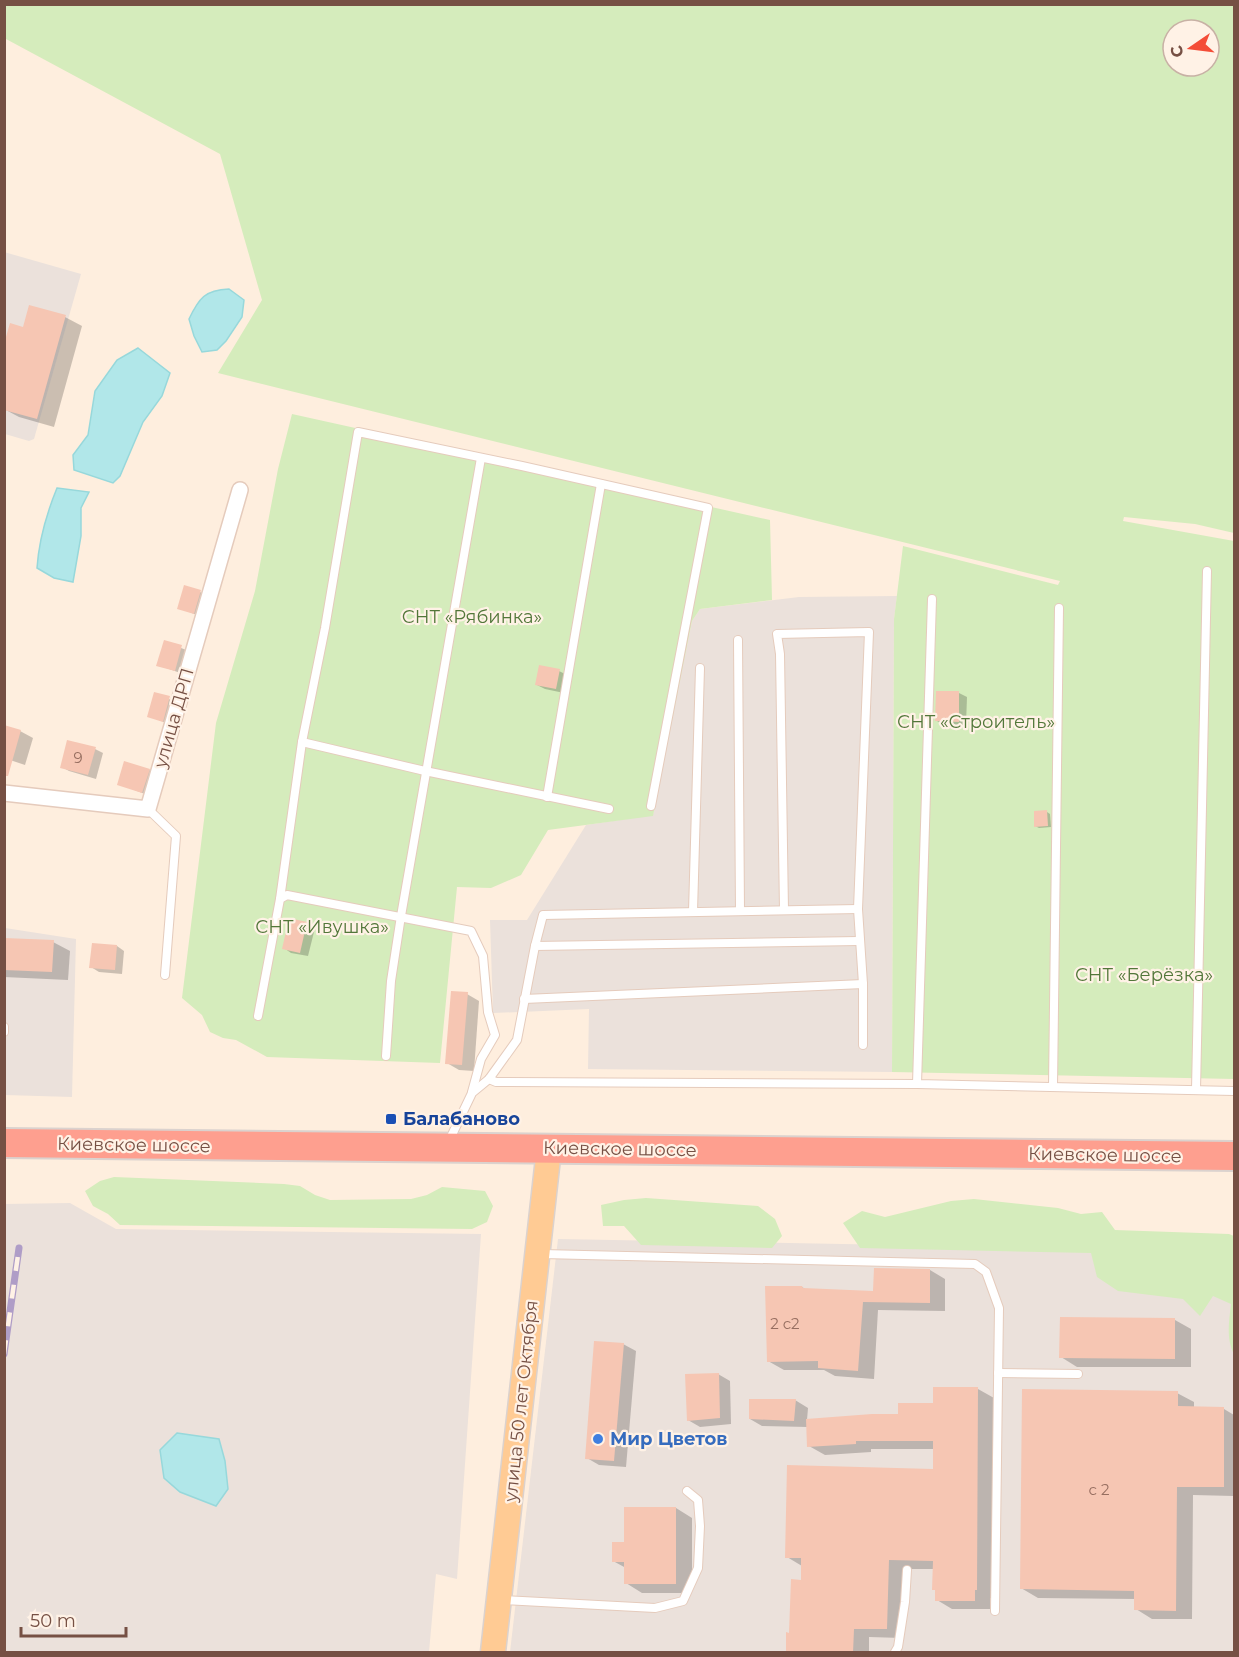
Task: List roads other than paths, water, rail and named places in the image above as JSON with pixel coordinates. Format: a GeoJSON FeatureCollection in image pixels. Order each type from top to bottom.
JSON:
{"type":"FeatureCollection","features":[{"type":"Feature","properties":{"kind":"highway","name":"Киевское шоссе"},"geometry":{"type":"LineString","coordinates":[[4,1143],[1234,1156]]}},
{"type":"Feature","properties":{"kind":"main road","name":"улица 50 лет Октября"},"geometry":{"type":"LineString","coordinates":[[493,1653],[549,1149]]}},
{"type":"Feature","properties":{"kind":"street","name":"улица ДРП"},"geometry":{"type":"LineString","coordinates":[[148,808],[240,490]]}},
{"type":"Feature","properties":{"kind":"street"},"geometry":{"type":"LineString","coordinates":[[4,793],[148,808]]}},
{"type":"Feature","properties":{"kind":"lane"},"geometry":{"type":"LineString","coordinates":[[258,1016],[279,899],[302,742],[358,432],[708,508],[651,806]]}},
{"type":"Feature","properties":{"kind":"lane"},"geometry":{"type":"LineString","coordinates":[[386,1056],[391,981],[401,916],[481,458]]}},
{"type":"Feature","properties":{"kind":"lane"},"geometry":{"type":"LineString","coordinates":[[547,797],[601,484]]}},
{"type":"Feature","properties":{"kind":"lane"},"geometry":{"type":"LineString","coordinates":[[1196,1090],[1207,571]]}},
{"type":"Feature","properties":{"kind":"lane"},"geometry":{"type":"LineString","coordinates":[[917,1084],[932,599]]}},
{"type":"Feature","properties":{"kind":"lane"},"geometry":{"type":"LineString","coordinates":[[1053,1087],[1059,608]]}},
{"type":"Feature","properties":{"kind":"lane"},"geometry":{"type":"LineString","coordinates":[[784,910],[780,654],[777,634],[869,632],[858,909],[863,984],[863,1045]]}},
{"type":"Feature","properties":{"kind":"lane"},"geometry":{"type":"LineString","coordinates":[[738,639],[740,911]]}},
{"type":"Feature","properties":{"kind":"lane"},"geometry":{"type":"LineString","coordinates":[[693,912],[700,668]]}},
{"type":"Feature","properties":{"kind":"lane"},"geometry":{"type":"LineString","coordinates":[[302,742],[425,771],[609,809]]}},
{"type":"Feature","properties":{"kind":"lane"},"geometry":{"type":"LineString","coordinates":[[148,808],[176,836],[165,975]]}},
{"type":"Feature","properties":{"kind":"lane"},"geometry":{"type":"LineString","coordinates":[[279,899],[287,895],[471,931],[483,956],[488,1012],[495,1035],[481,1059],[472,1093],[446,1148]]}},
{"type":"Feature","properties":{"kind":"lane"},"geometry":{"type":"LineString","coordinates":[[472,1093],[489,1079],[517,1040],[543,915],[858,909]]}},
{"type":"Feature","properties":{"kind":"lane"},"geometry":{"type":"LineString","coordinates":[[535,946],[859,941]]}},
{"type":"Feature","properties":{"kind":"lane"},"geometry":{"type":"LineString","coordinates":[[524,999],[863,984]]}},
{"type":"Feature","properties":{"kind":"lane"},"geometry":{"type":"LineString","coordinates":[[4,1027],[4,1032]]}},
{"type":"Feature","properties":{"kind":"lane"},"geometry":{"type":"LineString","coordinates":[[489,1079],[508,1083],[917,1084],[1234,1091]]}},
{"type":"Feature","properties":{"kind":"lane"},"geometry":{"type":"LineString","coordinates":[[537,1254],[876,1260],[975,1264],[986,1272],[999,1308],[995,1611]]}},
{"type":"Feature","properties":{"kind":"lane"},"geometry":{"type":"LineString","coordinates":[[998,1373],[1078,1374]]}},
{"type":"Feature","properties":{"kind":"lane"},"geometry":{"type":"LineString","coordinates":[[499,1599],[656,1608],[683,1601],[698,1568],[700,1526],[698,1500],[687,1491]]}},
{"type":"Feature","properties":{"kind":"lane"},"geometry":{"type":"LineString","coordinates":[[895,1653],[905,1602],[907,1570]]}},
{"type":"Feature","properties":{"kind":"water"},"geometry":{"type":"Polygon","coordinates":[[[229,289],[244,300],[242,317],[217,350],[202,352],[189,319],[196,306],[208,293],[229,289]]]}},
{"type":"Feature","properties":{"kind":"water"},"geometry":{"type":"Polygon","coordinates":[[[138,348],[170,373],[162,396],[143,422],[120,476],[113,483],[74,470],[73,455],[88,435],[95,391],[117,360],[138,348]]]}},
{"type":"Feature","properties":{"kind":"water"},"geometry":{"type":"Polygon","coordinates":[[[57,488],[89,492],[81,508],[81,536],[73,582],[54,578],[37,568],[44,527],[57,488]]]}},
{"type":"Feature","properties":{"kind":"water"},"geometry":{"type":"Polygon","coordinates":[[[177,1433],[219,1439],[225,1461],[228,1489],[216,1506],[180,1492],[164,1478],[160,1450],[177,1433]]]}},
{"type":"Feature","properties":{"kind":"railway"},"geometry":{"type":"LineString","coordinates":[[4,1354],[19,1248]]}},
{"type":"Feature","properties":{"kind":"place","name":"Балабаново"},"geometry":{"type":"Point","coordinates":[391,1119]}},
{"type":"Feature","properties":{"kind":"place","name":"Мир Цветов"},"geometry":{"type":"Point","coordinates":[598,1439]}},
{"type":"Feature","properties":{"kind":"park label","name":"СНТ «Рябинка»"},"geometry":{"type":"Point","coordinates":[472,617]}},
{"type":"Feature","properties":{"kind":"park label","name":"СНТ «Строитель»"},"geometry":{"type":"Point","coordinates":[976,722]}},
{"type":"Feature","properties":{"kind":"park label","name":"СНТ «Ивушка»"},"geometry":{"type":"Point","coordinates":[322,927]}},
{"type":"Feature","properties":{"kind":"park label","name":"СНТ «Берёзка»"},"geometry":{"type":"Point","coordinates":[1144,975]}}]}
